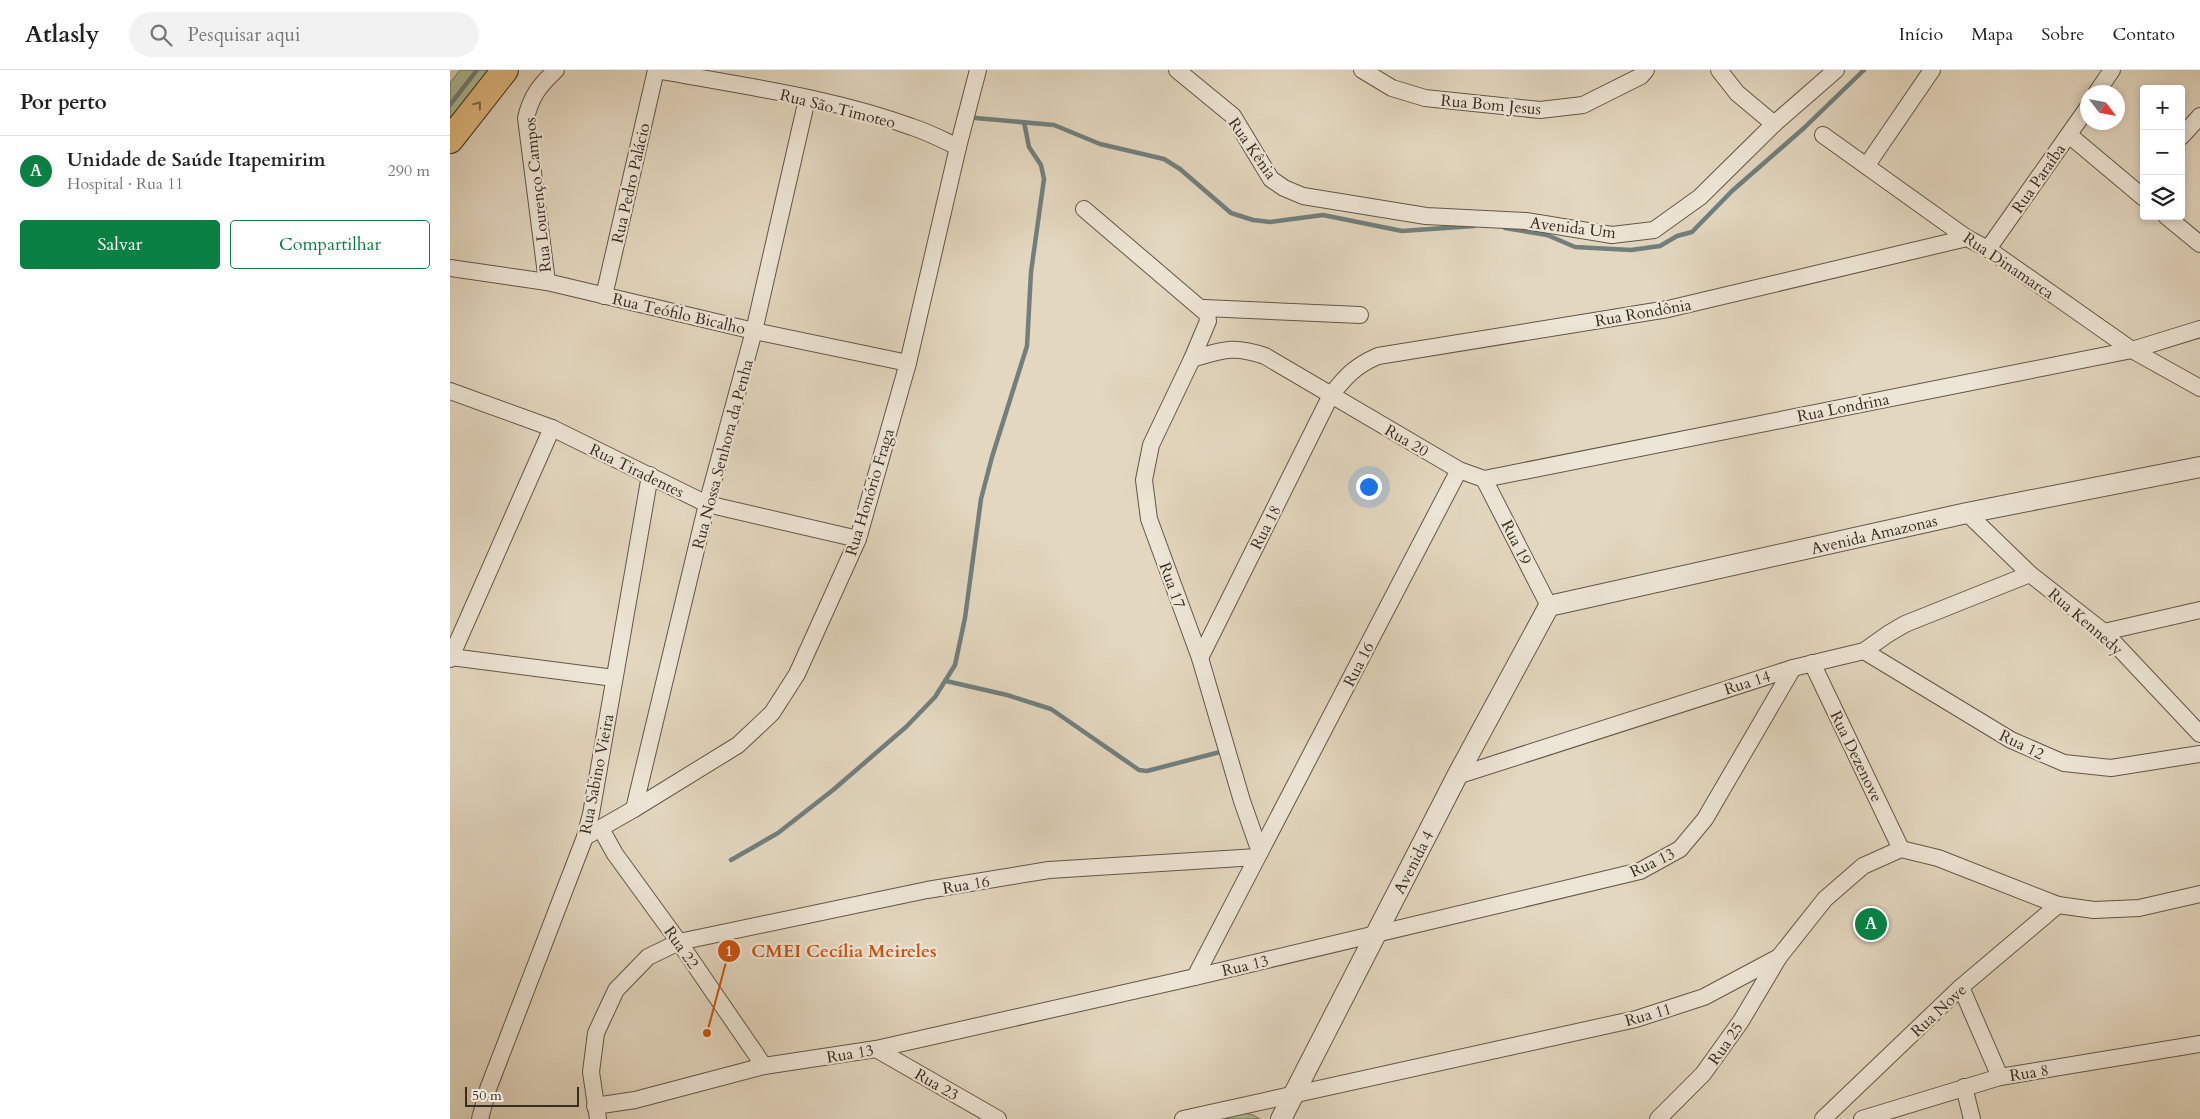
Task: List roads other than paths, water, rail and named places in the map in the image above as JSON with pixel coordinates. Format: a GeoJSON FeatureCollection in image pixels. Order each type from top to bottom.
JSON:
{"type":"FeatureCollection","features":[{"type":"Feature","properties":{"kind":"main road"},"geometry":{"type":"LineString","coordinates":[[450,140],[505,70]]}},
{"type":"Feature","properties":{"kind":"street","name":"Rua Lourenço Campos"},"geometry":{"type":"LineString","coordinates":[[547,282],[526,118],[530,102],[543,82],[556,70]]}},
{"type":"Feature","properties":{"kind":"street","name":"Rua São Timoteo"},"geometry":{"type":"LineString","coordinates":[[656,70],[807,99],[889,119],[914,127],[958,147]]}},
{"type":"Feature","properties":{"kind":"street","name":"Rua Pedro Palácio"},"geometry":{"type":"LineString","coordinates":[[604,296],[656,70]]}},
{"type":"Feature","properties":{"kind":"street","name":"Rua Honório Fraga"},"geometry":{"type":"LineString","coordinates":[[585,837],[738,745],[772,713],[797,674],[858,539],[908,363],[958,147],[978,70]]}},
{"type":"Feature","properties":{"kind":"street","name":"Rua Kênia"},"geometry":{"type":"LineString","coordinates":[[1177,70],[1233,116],[1271,179],[1284,188]]}},
{"type":"Feature","properties":{"kind":"street","name":"Rua Bom Jesus"},"geometry":{"type":"LineString","coordinates":[[1362,70],[1392,88],[1424,98],[1540,110],[1583,105],[1641,76],[1646,70]]}},
{"type":"Feature","properties":{"kind":"street"},"geometry":{"type":"LineString","coordinates":[[1719,70],[1737,93],[1774,124]]}},
{"type":"Feature","properties":{"kind":"street","name":"Avenida Um"},"geometry":{"type":"LineString","coordinates":[[1284,188],[1303,196],[1426,216],[1526,221],[1612,235],[1654,230],[1700,197],[1774,124],[1836,70]]}},
{"type":"Feature","properties":{"kind":"street"},"geometry":{"type":"LineString","coordinates":[[1867,165],[1932,70]]}},
{"type":"Feature","properties":{"kind":"street"},"geometry":{"type":"LineString","coordinates":[[2102,85],[2112,70]]}},
{"type":"Feature","properties":{"kind":"street","name":"Rua Nossa Senhora da Penha"},"geometry":{"type":"LineString","coordinates":[[634,809],[707,504],[754,331],[807,99]]}},
{"type":"Feature","properties":{"kind":"street"},"geometry":{"type":"LineString","coordinates":[[2185,133],[2200,116]]}},
{"type":"Feature","properties":{"kind":"street","name":"Rua Paraíba"},"geometry":{"type":"LineString","coordinates":[[1988,249],[2080,119]]}},
{"type":"Feature","properties":{"kind":"street","name":"Rua Dinamarca"},"geometry":{"type":"LineString","coordinates":[[1822,135],[1867,165],[1967,238],[1988,249],[2132,350],[2200,388]]}},
{"type":"Feature","properties":{"kind":"street"},"geometry":{"type":"LineString","coordinates":[[2069,135],[2140,189]]}},
{"type":"Feature","properties":{"kind":"street"},"geometry":{"type":"LineString","coordinates":[[1084,209],[1206,315],[1360,315]]}},
{"type":"Feature","properties":{"kind":"street"},"geometry":{"type":"LineString","coordinates":[[2171,220],[2200,244]]}},
{"type":"Feature","properties":{"kind":"street","name":"Rua Rondônia"},"geometry":{"type":"LineString","coordinates":[[1331,395],[1347,375],[1360,364],[1378,356],[1668,309],[1967,238]]}},
{"type":"Feature","properties":{"kind":"street","name":"Rua Teófilo Bicalho"},"geometry":{"type":"LineString","coordinates":[[450,268],[547,282],[754,331],[908,363]]}},
{"type":"Feature","properties":{"kind":"street","name":"Rua 17"},"geometry":{"type":"LineString","coordinates":[[1206,315],[1192,358],[1150,445],[1144,480],[1149,519],[1200,658],[1258,855]]}},
{"type":"Feature","properties":{"kind":"street","name":"Rua Londrina"},"geometry":{"type":"LineString","coordinates":[[1484,478],[2132,350],[2200,328]]}},
{"type":"Feature","properties":{"kind":"street","name":"Rua 20"},"geometry":{"type":"LineString","coordinates":[[1192,358],[1228,348],[1246,349],[1265,356],[1458,470],[1484,478]]}},
{"type":"Feature","properties":{"kind":"street","name":"Rua Tiradentes"},"geometry":{"type":"LineString","coordinates":[[450,391],[552,428],[650,474],[707,504],[858,539]]}},
{"type":"Feature","properties":{"kind":"street","name":"Rua 18"},"geometry":{"type":"LineString","coordinates":[[1200,658],[1331,395]]}},
{"type":"Feature","properties":{"kind":"street"},"geometry":{"type":"LineString","coordinates":[[552,428],[450,658],[614,678]]}},
{"type":"Feature","properties":{"kind":"street","name":"Avenida Amazonas"},"geometry":{"type":"LineString","coordinates":[[1549,606],[1967,513],[2200,467]]}},
{"type":"Feature","properties":{"kind":"street","name":"Rua 16"},"geometry":{"type":"LineString","coordinates":[[1195,977],[1458,470]]}},
{"type":"Feature","properties":{"kind":"street","name":"Rua Sabino Vieira"},"geometry":{"type":"LineString","coordinates":[[480,1119],[488,1089],[585,837],[591,814],[650,474]]}},
{"type":"Feature","properties":{"kind":"street","name":"Rua 19"},"geometry":{"type":"LineString","coordinates":[[1484,478],[1549,606]]}},
{"type":"Feature","properties":{"kind":"street","name":"Rua Kennedy"},"geometry":{"type":"LineString","coordinates":[[1967,513],[2030,574],[2104,632],[2200,734]]}},
{"type":"Feature","properties":{"kind":"street","name":"Rua 14"},"geometry":{"type":"LineString","coordinates":[[1457,776],[1793,668],[1864,651],[1906,624],[2030,574]]}},
{"type":"Feature","properties":{"kind":"street","name":"Avenida 4"},"geometry":{"type":"LineString","coordinates":[[1281,1119],[1457,776],[1549,606]]}},
{"type":"Feature","properties":{"kind":"street"},"geometry":{"type":"LineString","coordinates":[[2104,632],[2200,610]]}},
{"type":"Feature","properties":{"kind":"street","name":"Rua 12"},"geometry":{"type":"LineString","coordinates":[[1864,651],[2011,740],[2064,763],[2111,768],[2200,754]]}},
{"type":"Feature","properties":{"kind":"street","name":"Rua Dezenove"},"geometry":{"type":"LineString","coordinates":[[1812,663],[1901,849]]}},
{"type":"Feature","properties":{"kind":"street","name":"Rua 13"},"geometry":{"type":"LineString","coordinates":[[597,1113],[635,1100],[764,1066],[876,1049],[1195,977],[1640,870],[1680,849],[1705,819],[1793,668]]}},
{"type":"Feature","properties":{"kind":"street","name":"Rua 22"},"geometry":{"type":"LineString","coordinates":[[601,829],[615,854],[679,942],[764,1066]]}},
{"type":"Feature","properties":{"kind":"street"},"geometry":{"type":"LineString","coordinates":[[1901,849],[1938,858],[2058,905],[2094,910],[2139,908],[2200,894]]}},
{"type":"Feature","properties":{"kind":"street","name":"Rua 11"},"geometry":{"type":"LineString","coordinates":[[1183,1119],[1636,1019],[1704,997],[1779,957],[1825,898],[1863,866],[1901,849]]}},
{"type":"Feature","properties":{"kind":"street","name":"Rua 16"},"geometry":{"type":"LineString","coordinates":[[597,1113],[591,1072],[596,1032],[616,990],[648,956],[679,942],[927,890],[1049,870],[1258,855]]}},
{"type":"Feature","properties":{"kind":"street","name":"Rua Nove"},"geometry":{"type":"LineString","coordinates":[[1823,1119],[1961,987],[2058,905]]}},
{"type":"Feature","properties":{"kind":"street","name":"Rua 25"},"geometry":{"type":"LineString","coordinates":[[1658,1119],[1704,1074],[1741,1021],[1779,957]]}},
{"type":"Feature","properties":{"kind":"street"},"geometry":{"type":"LineString","coordinates":[[1961,987],[2000,1077]]}},
{"type":"Feature","properties":{"kind":"street","name":"Rua 8"},"geometry":{"type":"LineString","coordinates":[[1862,1119],[2000,1077],[2200,1044]]}},
{"type":"Feature","properties":{"kind":"street","name":"Rua 23"},"geometry":{"type":"LineString","coordinates":[[876,1049],[998,1119]]}},
{"type":"Feature","properties":{"kind":"street"},"geometry":{"type":"LineString","coordinates":[[1964,1087],[1972,1119]]}},
{"type":"Feature","properties":{"kind":"waterway"},"geometry":{"type":"LineString","coordinates":[[450,105],[477,70]]}},
{"type":"Feature","properties":{"kind":"waterway"},"geometry":{"type":"LineString","coordinates":[[1505,228],[1547,235],[1575,247],[1631,250],[1660,246],[1677,236],[1692,232],[1732,191],[1804,128],[1864,70]]}},
{"type":"Feature","properties":{"kind":"waterway"},"geometry":{"type":"LineString","coordinates":[[975,118],[1054,125],[1100,144],[1164,159],[1180,169],[1231,213],[1253,220],[1270,222],[1323,215],[1402,231],[1474,226]]}},
{"type":"Feature","properties":{"kind":"waterway"},"geometry":{"type":"LineString","coordinates":[[731,860],[778,833],[833,790],[906,727],[935,697],[955,665],[965,618],[981,499],[992,457],[1027,346],[1031,272],[1044,179],[1041,165],[1029,147],[1024,122]]}},
{"type":"Feature","properties":{"kind":"waterway"},"geometry":{"type":"LineString","coordinates":[[946,681],[1007,695],[1051,709],[1139,770],[1147,771],[1220,752]]}},
{"type":"Feature","properties":{"kind":"place","name":"Unidade de Saúde Itapemirim"},"geometry":{"type":"Point","coordinates":[1871,924]}},
{"type":"Feature","properties":{"kind":"place","name":"CMEI Cecília Meireles"},"geometry":{"type":"Point","coordinates":[707,1033]}}]}
